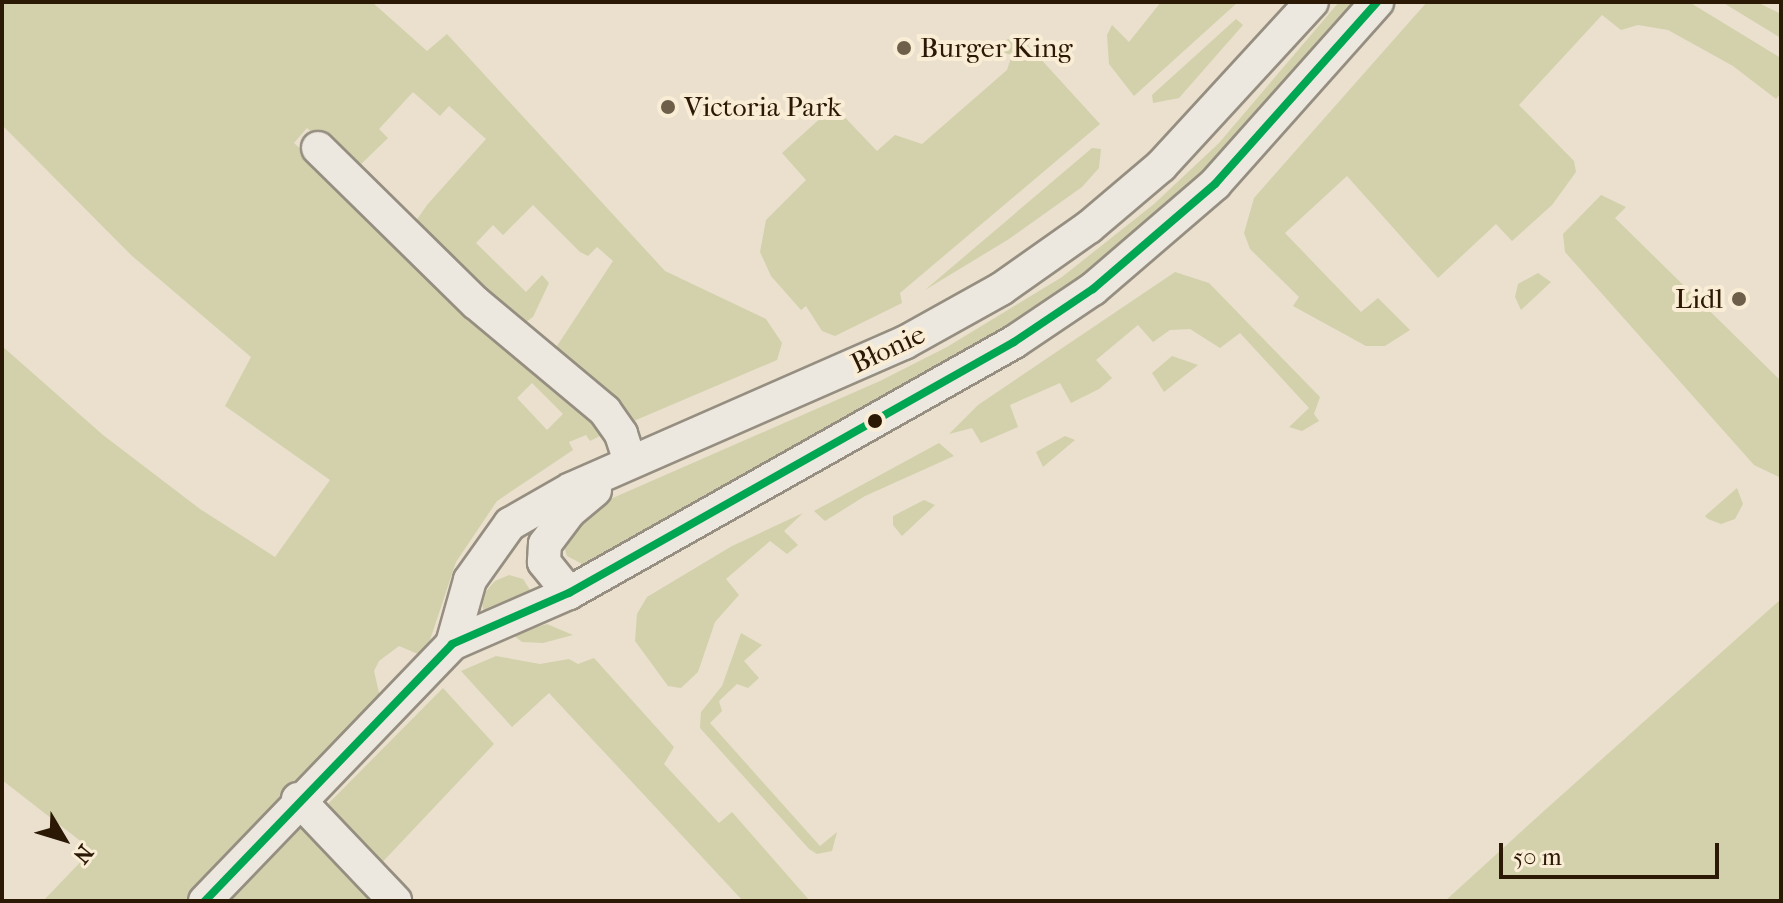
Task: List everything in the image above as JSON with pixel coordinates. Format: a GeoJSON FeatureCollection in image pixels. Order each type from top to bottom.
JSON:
{"type":"FeatureCollection","features":[{"type":"Feature","properties":{"kind":"street","name":"Błonie"},"geometry":{"type":"LineString","coordinates":[[452,644],[470,580],[494,540],[527,514],[630,462],[904,343],[1047,257],[1161,166],[1312,2]]}},
{"type":"Feature","properties":{"kind":"street","name":"Błonie"},"geometry":{"type":"LineString","coordinates":[[205,901],[298,799],[452,644],[569,593],[1014,342],[1093,289],[1215,184],[1377,2]]}},
{"type":"Feature","properties":{"kind":"street"},"geometry":{"type":"LineString","coordinates":[[318,148],[486,312],[605,411],[621,434],[630,462],[569,512],[545,544],[544,562],[569,593]]}},
{"type":"Feature","properties":{"kind":"street"},"geometry":{"type":"LineString","coordinates":[[298,799],[395,901]]}},
{"type":"Feature","properties":{"kind":"green space"},"geometry":{"type":"Polygon","coordinates":[[[2,2],[372,2],[427,51],[447,34],[665,271],[766,319],[782,343],[777,360],[629,423],[555,349],[613,261],[597,247],[588,256],[580,252],[533,205],[503,235],[493,225],[476,243],[526,292],[542,275],[549,283],[533,317],[520,326],[418,233],[416,221],[427,205],[486,139],[449,106],[440,116],[413,92],[379,129],[388,138],[355,170],[307,128],[294,143],[610,431],[590,441],[586,435],[569,442],[573,450],[497,501],[456,562],[430,640],[418,654],[399,646],[379,661],[374,671],[380,697],[191,901],[43,901],[92,850],[2,780],[2,346],[103,435],[200,509],[275,557],[330,480],[225,406],[251,357],[131,255],[2,125],[2,2]],[[532,383],[517,398],[547,430],[563,414],[532,383]]]}},
{"type":"Feature","properties":{"kind":"green space"},"geometry":{"type":"Polygon","coordinates":[[[1161,2],[1238,2],[1134,96],[1109,64],[1107,35],[1112,25],[1129,42],[1161,2]]]}},
{"type":"Feature","properties":{"kind":"green space"},"geometry":{"type":"Polygon","coordinates":[[[1339,2],[1357,2],[1243,131],[1191,185],[1072,282],[978,343],[586,566],[567,556],[563,543],[569,531],[599,504],[880,381],[947,347],[1062,277],[1154,204],[1219,143],[1339,2]]]}},
{"type":"Feature","properties":{"kind":"green space"},"geometry":{"type":"Polygon","coordinates":[[[1427,2],[1689,2],[1781,58],[1781,93],[1776,99],[1733,66],[1668,30],[1638,25],[1621,30],[1602,15],[1519,105],[1574,161],[1576,172],[1552,205],[1512,241],[1496,224],[1438,278],[1347,176],[1285,233],[1361,312],[1378,298],[1410,330],[1385,346],[1366,346],[1293,306],[1299,297],[1250,249],[1244,233],[1254,198],[1427,2]]]}},
{"type":"Feature","properties":{"kind":"green space"},"geometry":{"type":"Polygon","coordinates":[[[1722,2],[1757,2],[1781,14],[1781,38],[1722,2]]]}},
{"type":"Feature","properties":{"kind":"green space"},"geometry":{"type":"Polygon","coordinates":[[[1236,19],[1243,25],[1179,98],[1153,103],[1152,95],[1236,19]]]}},
{"type":"Feature","properties":{"kind":"green space"},"geometry":{"type":"Polygon","coordinates":[[[1008,39],[1027,44],[1100,124],[900,293],[902,303],[835,336],[822,331],[806,306],[801,310],[771,276],[760,252],[766,220],[806,180],[782,153],[834,106],[877,151],[895,135],[922,144],[1007,70],[1012,55],[991,49],[1008,39]]]}},
{"type":"Feature","properties":{"kind":"green space"},"geometry":{"type":"Polygon","coordinates":[[[1092,148],[1101,149],[1099,168],[1082,187],[1009,239],[925,290],[1092,148]]]}},
{"type":"Feature","properties":{"kind":"green space"},"geometry":{"type":"Polygon","coordinates":[[[1601,195],[1626,207],[1615,218],[1781,381],[1781,478],[1754,465],[1565,252],[1563,234],[1601,195]]]}},
{"type":"Feature","properties":{"kind":"green space"},"geometry":{"type":"Polygon","coordinates":[[[1175,272],[1209,283],[1320,397],[1314,414],[1319,421],[1302,431],[1289,427],[1309,408],[1240,333],[1220,348],[1190,329],[1170,330],[1153,342],[1138,325],[1096,360],[1112,378],[1099,389],[1071,403],[1060,383],[1010,405],[1018,427],[981,443],[972,428],[949,434],[978,405],[1175,272]]]}},
{"type":"Feature","properties":{"kind":"green space"},"geometry":{"type":"Polygon","coordinates":[[[1538,273],[1551,282],[1521,310],[1515,297],[1518,284],[1538,273]]]}},
{"type":"Feature","properties":{"kind":"green space"},"geometry":{"type":"Polygon","coordinates":[[[1172,356],[1198,365],[1164,392],[1152,373],[1172,356]]]}},
{"type":"Feature","properties":{"kind":"green space"},"geometry":{"type":"Polygon","coordinates":[[[1065,436],[1075,440],[1043,467],[1036,452],[1065,436]]]}},
{"type":"Feature","properties":{"kind":"green space"},"geometry":{"type":"Polygon","coordinates":[[[939,443],[954,456],[865,496],[825,521],[814,511],[939,443]]]}},
{"type":"Feature","properties":{"kind":"green space"},"geometry":{"type":"Polygon","coordinates":[[[1737,488],[1743,504],[1735,519],[1721,524],[1705,516],[1737,488]]]}},
{"type":"Feature","properties":{"kind":"green space"},"geometry":{"type":"Polygon","coordinates":[[[924,500],[935,505],[902,536],[893,525],[893,516],[924,500]]]}},
{"type":"Feature","properties":{"kind":"green space"},"geometry":{"type":"Polygon","coordinates":[[[803,513],[784,531],[798,545],[787,554],[770,541],[726,579],[739,595],[715,622],[698,672],[681,688],[668,686],[635,641],[637,614],[647,597],[732,546],[803,513]]]}},
{"type":"Feature","properties":{"kind":"green space"},"geometry":{"type":"Polygon","coordinates":[[[509,575],[523,579],[532,593],[484,613],[481,597],[495,581],[509,575]]]}},
{"type":"Feature","properties":{"kind":"green space"},"geometry":{"type":"Polygon","coordinates":[[[1781,599],[1781,901],[1445,901],[1545,810],[1781,599]]]}},
{"type":"Feature","properties":{"kind":"green space"},"geometry":{"type":"Polygon","coordinates":[[[547,624],[573,635],[543,643],[522,642],[512,634],[547,624]]]}},
{"type":"Feature","properties":{"kind":"green space"},"geometry":{"type":"Polygon","coordinates":[[[741,633],[762,645],[744,661],[759,678],[748,688],[737,684],[719,701],[722,711],[710,723],[820,846],[837,832],[832,851],[817,854],[809,849],[700,728],[701,712],[722,686],[741,633]]]}},
{"type":"Feature","properties":{"kind":"green space"},"geometry":{"type":"Polygon","coordinates":[[[496,656],[540,664],[569,659],[578,664],[594,658],[674,747],[664,764],[719,823],[732,812],[810,901],[743,901],[549,693],[512,727],[461,671],[496,656]]]}},
{"type":"Feature","properties":{"kind":"green space"},"geometry":{"type":"Polygon","coordinates":[[[443,688],[494,744],[375,870],[321,811],[443,688]]]}},
{"type":"Feature","properties":{"kind":"green space"},"geometry":{"type":"Polygon","coordinates":[[[308,822],[382,901],[212,901],[290,824],[308,822]]]}},
{"type":"Feature","properties":{"kind":"transit line"},"geometry":{"type":"LineString","coordinates":[[205,901],[452,644],[569,593],[1014,342],[1093,289],[1215,184],[1377,2]]}},
{"type":"Feature","properties":{"kind":"place","name":"Burger King"},"geometry":{"type":"Point","coordinates":[904,48]}},
{"type":"Feature","properties":{"kind":"place","name":"Victoria Park"},"geometry":{"type":"Point","coordinates":[668,107]}},
{"type":"Feature","properties":{"kind":"place","name":"Lidl"},"geometry":{"type":"Point","coordinates":[1739,299]}}]}
